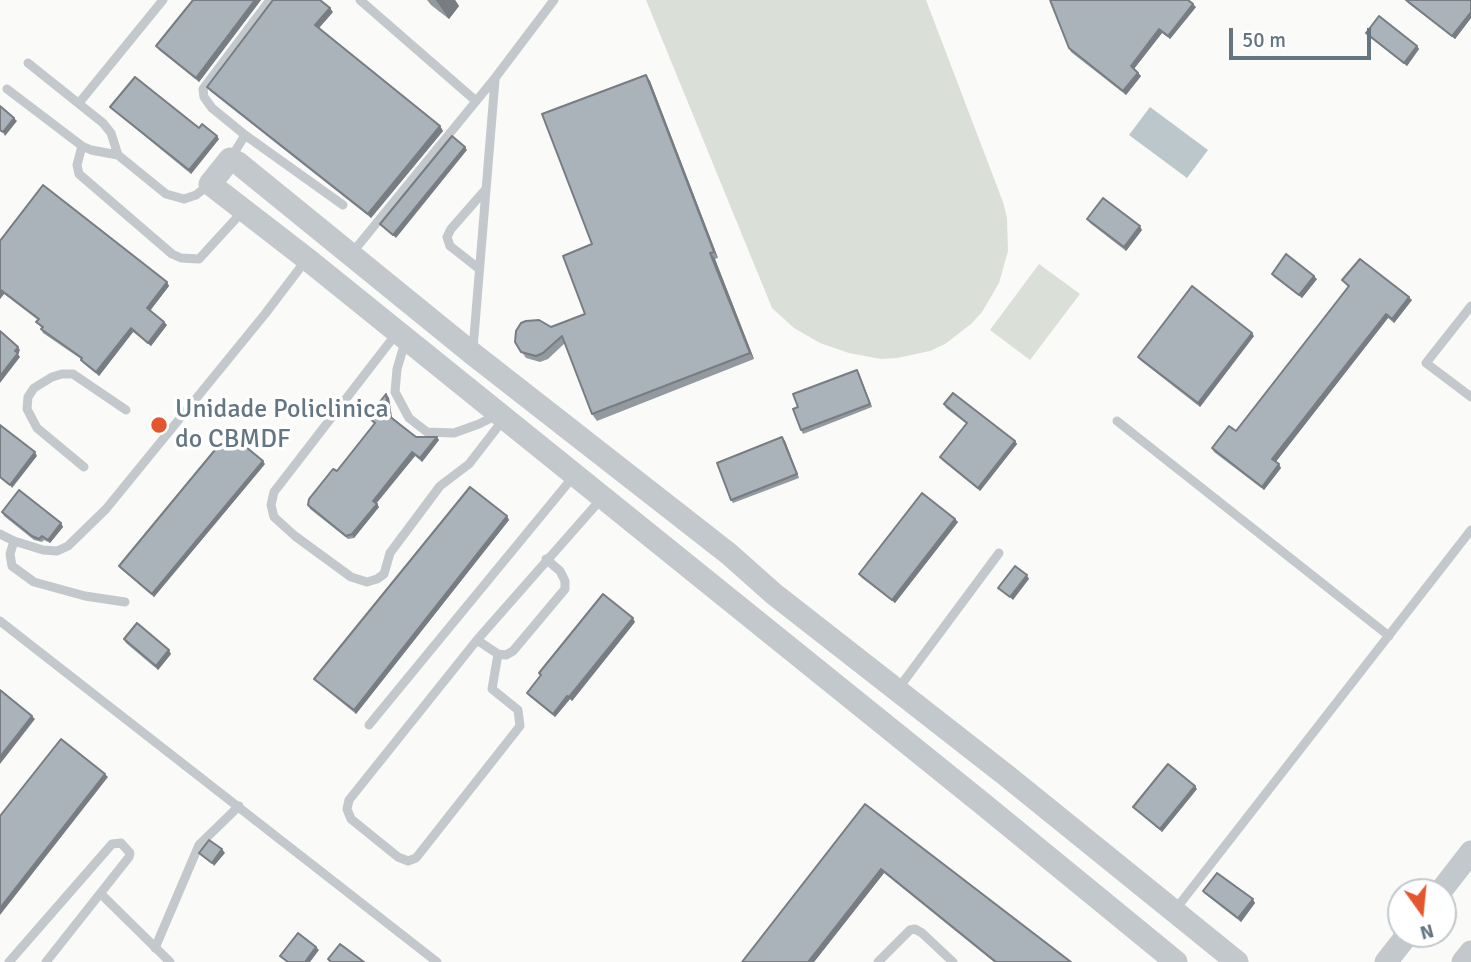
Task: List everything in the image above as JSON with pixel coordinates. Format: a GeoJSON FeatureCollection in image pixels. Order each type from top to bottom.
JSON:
{"type":"FeatureCollection","features":[{"type":"Feature","properties":{"kind":"street"},"geometry":{"type":"LineString","coordinates":[[1177,962],[307,259],[209,184],[230,159],[275,192],[472,354],[729,554],[774,594],[1007,776],[1237,962]]}},
{"type":"Feature","properties":{"kind":"street"},"geometry":{"type":"LineString","coordinates":[[248,214],[275,192]]}},
{"type":"Feature","properties":{"kind":"street"},"geometry":{"type":"LineString","coordinates":[[524,435],[542,409]]}},
{"type":"Feature","properties":{"kind":"street"},"geometry":{"type":"LineString","coordinates":[[755,621],[774,594]]}},
{"type":"Feature","properties":{"kind":"street"},"geometry":{"type":"LineString","coordinates":[[983,804],[1007,776]]}},
{"type":"Feature","properties":{"kind":"street"},"geometry":{"type":"LineString","coordinates":[[1451,878],[1471,852]]}},
{"type":"Feature","properties":{"kind":"street"},"geometry":{"type":"LineString","coordinates":[[1177,962],[1182,918]]}},
{"type":"Feature","properties":{"kind":"street"},"geometry":{"type":"LineString","coordinates":[[1386,962],[1397,948]]}},
{"type":"Feature","properties":{"kind":"street"},"geometry":{"type":"LineString","coordinates":[[1463,962],[1471,952]]}},
{"type":"Feature","properties":{"kind":"lane"},"geometry":{"type":"LineString","coordinates":[[79,103],[163,0]]}},
{"type":"Feature","properties":{"kind":"lane"},"geometry":{"type":"LineString","coordinates":[[270,0],[202,89],[204,97],[212,108],[245,135],[343,205]]}},
{"type":"Feature","properties":{"kind":"lane"},"geometry":{"type":"LineString","coordinates":[[360,0],[476,101]]}},
{"type":"Feature","properties":{"kind":"lane"},"geometry":{"type":"LineString","coordinates":[[351,254],[495,78],[554,0]]}},
{"type":"Feature","properties":{"kind":"lane"},"geometry":{"type":"LineString","coordinates":[[28,63],[103,123],[111,133],[118,155]]}},
{"type":"Feature","properties":{"kind":"lane"},"geometry":{"type":"LineString","coordinates":[[472,354],[495,78]]}},
{"type":"Feature","properties":{"kind":"lane"},"geometry":{"type":"LineString","coordinates":[[7,89],[82,146],[118,155],[166,194],[184,199],[196,195],[209,184]]}},
{"type":"Feature","properties":{"kind":"lane"},"geometry":{"type":"LineString","coordinates":[[230,159],[245,135]]}},
{"type":"Feature","properties":{"kind":"lane"},"geometry":{"type":"LineString","coordinates":[[82,146],[77,165],[79,174],[172,254],[181,258],[198,259],[248,214]]}},
{"type":"Feature","properties":{"kind":"lane"},"geometry":{"type":"LineString","coordinates":[[478,268],[450,246],[446,237],[487,188]]}},
{"type":"Feature","properties":{"kind":"lane"},"geometry":{"type":"LineString","coordinates":[[0,534],[43,550],[57,551],[68,546],[106,509],[307,259]]}},
{"type":"Feature","properties":{"kind":"lane"},"geometry":{"type":"LineString","coordinates":[[1471,306],[1426,363],[1471,397]]}},
{"type":"Feature","properties":{"kind":"lane"},"geometry":{"type":"LineString","coordinates":[[401,336],[274,492],[271,505],[274,517],[295,536],[351,577],[367,582],[377,579],[384,574],[390,552],[440,486],[469,464],[501,416]]}},
{"type":"Feature","properties":{"kind":"lane"},"geometry":{"type":"LineString","coordinates":[[401,336],[395,392],[409,418],[427,432],[454,433],[501,416]]}},
{"type":"Feature","properties":{"kind":"lane"},"geometry":{"type":"LineString","coordinates":[[84,467],[37,428],[27,409],[28,397],[34,388],[52,377],[73,374],[126,410]]}},
{"type":"Feature","properties":{"kind":"lane"},"geometry":{"type":"LineString","coordinates":[[1117,421],[1389,636]]}},
{"type":"Feature","properties":{"kind":"lane"},"geometry":{"type":"LineString","coordinates":[[369,725],[575,476]]}},
{"type":"Feature","properties":{"kind":"lane"},"geometry":{"type":"LineString","coordinates":[[498,654],[492,690],[518,710],[520,726],[416,858],[408,861],[398,858],[351,820],[347,809],[349,800],[477,640],[602,498]]}},
{"type":"Feature","properties":{"kind":"lane"},"geometry":{"type":"LineString","coordinates":[[1182,918],[1389,636],[1471,530]]}},
{"type":"Feature","properties":{"kind":"lane"},"geometry":{"type":"LineString","coordinates":[[14,541],[10,554],[12,566],[34,582],[85,596],[125,602]]}},
{"type":"Feature","properties":{"kind":"lane"},"geometry":{"type":"LineString","coordinates":[[897,690],[999,553]]}},
{"type":"Feature","properties":{"kind":"lane"},"geometry":{"type":"LineString","coordinates":[[477,640],[498,654],[506,655],[513,651],[565,589],[565,581],[560,572],[546,559]]}},
{"type":"Feature","properties":{"kind":"lane"},"geometry":{"type":"LineString","coordinates":[[0,621],[437,962]]}},
{"type":"Feature","properties":{"kind":"lane"},"geometry":{"type":"LineString","coordinates":[[155,948],[199,845],[239,807]]}},
{"type":"Feature","properties":{"kind":"lane"},"geometry":{"type":"LineString","coordinates":[[9,962],[112,844],[121,844],[130,853],[129,857],[46,962]]}},
{"type":"Feature","properties":{"kind":"lane"},"geometry":{"type":"LineString","coordinates":[[101,894],[170,962]]}},
{"type":"Feature","properties":{"kind":"lane"},"geometry":{"type":"LineString","coordinates":[[878,962],[910,930],[915,929],[953,962]]}},
{"type":"Feature","properties":{"kind":"shaded area"},"geometry":{"type":"Polygon","coordinates":[[[646,0],[926,0],[1007,218],[1008,251],[999,283],[982,312],[971,324],[945,344],[930,351],[881,359],[849,353],[820,343],[794,328],[772,308],[646,0]]]}},
{"type":"Feature","properties":{"kind":"shaded area"},"geometry":{"type":"Polygon","coordinates":[[[1150,107],[1208,150],[1187,178],[1129,135],[1150,107]]]}},
{"type":"Feature","properties":{"kind":"shaded area"},"geometry":{"type":"Polygon","coordinates":[[[1039,264],[1080,294],[1030,360],[990,330],[1039,264]]]}},
{"type":"Feature","properties":{"kind":"building"},"geometry":{"type":"Polygon","coordinates":[[[193,0],[255,0],[196,78],[156,46],[193,0]]]}},
{"type":"Feature","properties":{"kind":"building"},"geometry":{"type":"Polygon","coordinates":[[[273,0],[320,0],[330,8],[315,25],[440,126],[368,214],[207,87],[273,0]]]}},
{"type":"Feature","properties":{"kind":"building"},"geometry":{"type":"Polygon","coordinates":[[[1050,0],[1188,0],[1193,4],[1168,36],[1159,29],[1131,66],[1138,73],[1123,91],[1069,48],[1050,0]]]}},
{"type":"Feature","properties":{"kind":"building"},"geometry":{"type":"Polygon","coordinates":[[[1406,0],[1471,0],[1471,12],[1452,36],[1406,0]]]}},
{"type":"Feature","properties":{"kind":"building"},"geometry":{"type":"Polygon","coordinates":[[[1379,16],[1417,46],[1404,63],[1366,33],[1379,16]]]}},
{"type":"Feature","properties":{"kind":"building"},"geometry":{"type":"Polygon","coordinates":[[[646,75],[714,252],[710,253],[750,353],[592,414],[562,336],[536,356],[521,352],[515,342],[516,331],[521,323],[526,321],[539,320],[551,327],[585,314],[563,256],[592,244],[542,114],[646,75]]]}},
{"type":"Feature","properties":{"kind":"building"},"geometry":{"type":"Polygon","coordinates":[[[135,77],[199,128],[202,124],[217,136],[189,170],[110,107],[135,77]]]}},
{"type":"Feature","properties":{"kind":"building"},"geometry":{"type":"Polygon","coordinates":[[[0,106],[14,118],[3,132],[0,130],[0,106]]]}},
{"type":"Feature","properties":{"kind":"building"},"geometry":{"type":"Polygon","coordinates":[[[452,136],[465,147],[393,235],[380,224],[452,136]]]}},
{"type":"Feature","properties":{"kind":"building"},"geometry":{"type":"Polygon","coordinates":[[[43,185],[167,282],[147,308],[164,322],[148,343],[131,328],[96,372],[81,360],[82,358],[41,329],[43,327],[36,322],[39,319],[1,290],[0,292],[0,241],[43,185]]]}},
{"type":"Feature","properties":{"kind":"building"},"geometry":{"type":"Polygon","coordinates":[[[1103,198],[1140,226],[1124,247],[1087,219],[1103,198]]]}},
{"type":"Feature","properties":{"kind":"building"},"geometry":{"type":"Polygon","coordinates":[[[1286,254],[1314,276],[1299,295],[1272,274],[1286,254]]]}},
{"type":"Feature","properties":{"kind":"building"},"geometry":{"type":"Polygon","coordinates":[[[1360,259],[1409,297],[1392,319],[1386,314],[1272,459],[1279,464],[1262,487],[1212,448],[1229,426],[1236,431],[1349,286],[1342,280],[1360,259]]]}},
{"type":"Feature","properties":{"kind":"building"},"geometry":{"type":"Polygon","coordinates":[[[1192,286],[1252,333],[1198,403],[1138,357],[1192,286]]]}},
{"type":"Feature","properties":{"kind":"building"},"geometry":{"type":"Polygon","coordinates":[[[0,331],[18,347],[15,351],[18,353],[0,376],[0,331]]]}},
{"type":"Feature","properties":{"kind":"building"},"geometry":{"type":"Polygon","coordinates":[[[857,370],[870,404],[801,430],[793,409],[798,407],[793,394],[857,370]]]}},
{"type":"Feature","properties":{"kind":"building"},"geometry":{"type":"Polygon","coordinates":[[[953,393],[1015,441],[978,488],[940,457],[967,423],[944,404],[953,393]]]}},
{"type":"Feature","properties":{"kind":"building"},"geometry":{"type":"Polygon","coordinates":[[[386,394],[389,416],[416,437],[437,437],[420,458],[412,452],[373,501],[377,504],[352,534],[346,536],[308,505],[309,499],[333,469],[337,471],[375,423],[368,417],[386,394]]]}},
{"type":"Feature","properties":{"kind":"building"},"geometry":{"type":"Polygon","coordinates":[[[0,425],[35,452],[10,485],[0,477],[0,425]]]}},
{"type":"Feature","properties":{"kind":"building"},"geometry":{"type":"Polygon","coordinates":[[[229,433],[263,461],[152,594],[119,566],[229,433]]]}},
{"type":"Feature","properties":{"kind":"building"},"geometry":{"type":"Polygon","coordinates":[[[782,437],[797,474],[731,500],[717,463],[782,437]]]}},
{"type":"Feature","properties":{"kind":"building"},"geometry":{"type":"Polygon","coordinates":[[[470,487],[507,516],[354,710],[314,679],[470,487]]]}},
{"type":"Feature","properties":{"kind":"building"},"geometry":{"type":"Polygon","coordinates":[[[19,490],[61,523],[48,540],[42,536],[39,539],[32,536],[2,512],[19,490]]]}},
{"type":"Feature","properties":{"kind":"building"},"geometry":{"type":"Polygon","coordinates":[[[922,493],[955,519],[892,600],[859,574],[922,493]]]}},
{"type":"Feature","properties":{"kind":"building"},"geometry":{"type":"Polygon","coordinates":[[[1015,566],[1027,575],[1010,597],[998,588],[1015,566]]]}},
{"type":"Feature","properties":{"kind":"building"},"geometry":{"type":"Polygon","coordinates":[[[603,594],[633,618],[553,714],[527,693],[541,675],[539,673],[603,594]]]}},
{"type":"Feature","properties":{"kind":"building"},"geometry":{"type":"Polygon","coordinates":[[[137,623],[169,650],[156,666],[124,639],[137,623]]]}},
{"type":"Feature","properties":{"kind":"building"},"geometry":{"type":"Polygon","coordinates":[[[0,690],[32,716],[0,757],[0,690]]]}},
{"type":"Feature","properties":{"kind":"building"},"geometry":{"type":"Polygon","coordinates":[[[61,739],[105,774],[0,908],[0,816],[61,739]]]}},
{"type":"Feature","properties":{"kind":"building"},"geometry":{"type":"Polygon","coordinates":[[[1168,764],[1195,786],[1160,829],[1133,807],[1168,764]]]}},
{"type":"Feature","properties":{"kind":"building"},"geometry":{"type":"Polygon","coordinates":[[[865,804],[1071,962],[996,962],[881,869],[808,962],[742,962],[865,804]]]}},
{"type":"Feature","properties":{"kind":"building"},"geometry":{"type":"Polygon","coordinates":[[[209,840],[222,849],[212,863],[199,853],[209,840]]]}},
{"type":"Feature","properties":{"kind":"building"},"geometry":{"type":"Polygon","coordinates":[[[1217,873],[1253,899],[1238,918],[1203,891],[1217,873]]]}},
{"type":"Feature","properties":{"kind":"building"},"geometry":{"type":"Polygon","coordinates":[[[298,933],[316,947],[305,962],[288,962],[280,956],[298,933]]]}},
{"type":"Feature","properties":{"kind":"building"},"geometry":{"type":"Polygon","coordinates":[[[340,944],[364,962],[331,962],[328,959],[340,944]]]}},
{"type":"Feature","properties":{"kind":"place","name":"Unidade Policlinica do CBMDF"},"geometry":{"type":"Point","coordinates":[159,425]}}]}
